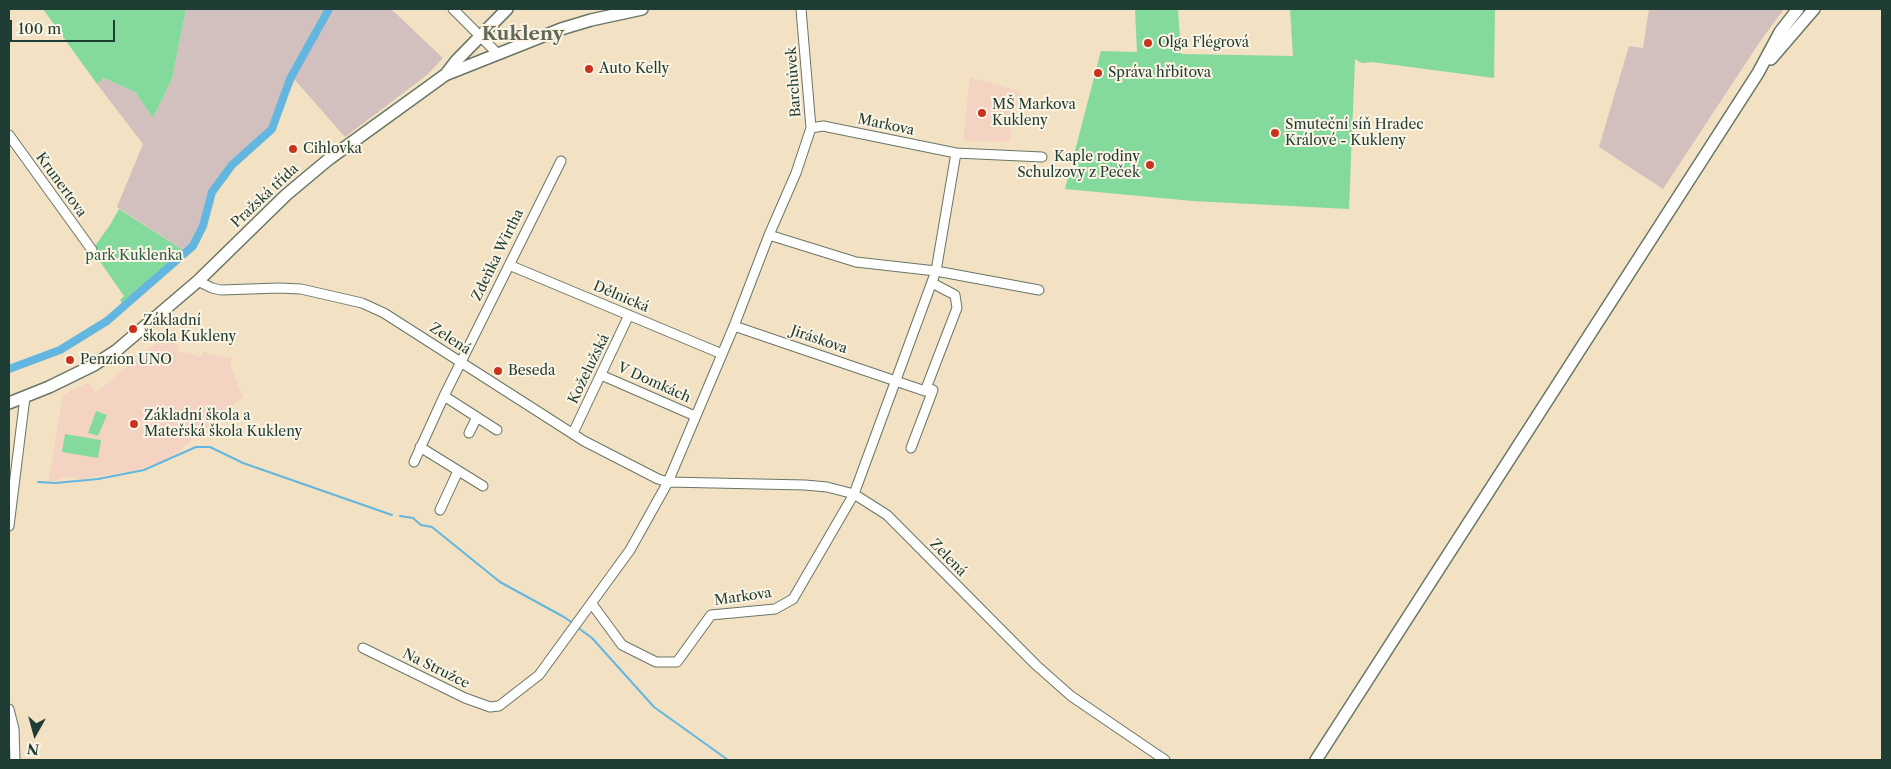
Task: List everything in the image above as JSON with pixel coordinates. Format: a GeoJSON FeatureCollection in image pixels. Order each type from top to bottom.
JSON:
{"type":"FeatureCollection","features":[{"type":"Feature","properties":{"kind":"main road"},"geometry":{"type":"LineString","coordinates":[[445,75],[456,61],[507,9]]}},
{"type":"Feature","properties":{"kind":"main road","name":"Pražská třída"},"geometry":{"type":"LineString","coordinates":[[9,403],[94,365],[117,350],[198,281],[291,190],[329,159],[445,75],[584,22],[642,9]]}},
{"type":"Feature","properties":{"kind":"main road"},"geometry":{"type":"LineString","coordinates":[[1316,760],[1758,73],[1780,32],[1798,9]]}},
{"type":"Feature","properties":{"kind":"main road"},"geometry":{"type":"LineString","coordinates":[[1758,73],[1814,9]]}},
{"type":"Feature","properties":{"kind":"street"},"geometry":{"type":"LineString","coordinates":[[453,9],[498,54]]}},
{"type":"Feature","properties":{"kind":"street","name":"Barchůvek"},"geometry":{"type":"LineString","coordinates":[[768,238],[796,173],[811,128],[801,9]]}},
{"type":"Feature","properties":{"kind":"street","name":"Markova"},"geometry":{"type":"LineString","coordinates":[[811,128],[823,126],[956,153],[1042,157]]}},
{"type":"Feature","properties":{"kind":"street","name":"Krunertova"},"geometry":{"type":"LineString","coordinates":[[9,135],[92,250]]}},
{"type":"Feature","properties":{"kind":"street","name":"Markova"},"geometry":{"type":"LineString","coordinates":[[592,604],[622,645],[656,662],[677,662],[711,615],[775,609],[793,600],[854,494],[932,283],[936,271],[956,153]]}},
{"type":"Feature","properties":{"kind":"street","name":"Zdeňka Wirtha"},"geometry":{"type":"LineString","coordinates":[[414,462],[444,396],[561,161]]}},
{"type":"Feature","properties":{"kind":"street"},"geometry":{"type":"LineString","coordinates":[[592,604],[630,550],[668,482],[734,326],[768,238],[856,262],[936,271],[1039,290]]}},
{"type":"Feature","properties":{"kind":"street","name":"Dělnická"},"geometry":{"type":"LineString","coordinates":[[509,265],[722,354]]}},
{"type":"Feature","properties":{"kind":"street","name":"Zelená"},"geometry":{"type":"LineString","coordinates":[[198,281],[216,290],[290,288],[362,303],[384,313],[596,448],[648,475],[668,482],[804,485],[827,487],[854,494],[887,515],[1036,665],[1071,696],[1165,760]]}},
{"type":"Feature","properties":{"kind":"street"},"geometry":{"type":"LineString","coordinates":[[896,381],[925,391],[958,308],[955,295],[932,283]]}},
{"type":"Feature","properties":{"kind":"street","name":"Koželužská"},"geometry":{"type":"LineString","coordinates":[[573,433],[629,316]]}},
{"type":"Feature","properties":{"kind":"street","name":"Jiráskova"},"geometry":{"type":"LineString","coordinates":[[734,326],[896,381]]}},
{"type":"Feature","properties":{"kind":"street","name":"V Domkách"},"geometry":{"type":"LineString","coordinates":[[601,375],[695,416]]}},
{"type":"Feature","properties":{"kind":"street"},"geometry":{"type":"LineString","coordinates":[[911,448],[933,390],[927,388]]}},
{"type":"Feature","properties":{"kind":"street"},"geometry":{"type":"LineString","coordinates":[[444,396],[497,430]]}},
{"type":"Feature","properties":{"kind":"street"},"geometry":{"type":"LineString","coordinates":[[9,526],[25,397]]}},
{"type":"Feature","properties":{"kind":"street"},"geometry":{"type":"LineString","coordinates":[[469,433],[477,417]]}},
{"type":"Feature","properties":{"kind":"street"},"geometry":{"type":"LineString","coordinates":[[420,447],[482,486]]}},
{"type":"Feature","properties":{"kind":"street"},"geometry":{"type":"LineString","coordinates":[[440,510],[458,471]]}},
{"type":"Feature","properties":{"kind":"street","name":"Na Stružce"},"geometry":{"type":"LineString","coordinates":[[363,648],[473,702],[490,707],[499,706],[539,675],[592,604]]}},
{"type":"Feature","properties":{"kind":"street"},"geometry":{"type":"LineString","coordinates":[[9,709],[14,729],[15,760]]}},
{"type":"Feature","properties":{"kind":"shaded area"},"geometry":{"type":"Polygon","coordinates":[[[186,9],[391,9],[443,58],[427,75],[345,137],[295,80],[272,129],[252,146],[214,187],[206,204],[200,228],[186,252],[117,207],[143,144],[97,84],[104,78],[135,92],[153,118],[172,79],[186,9]]]}},
{"type":"Feature","properties":{"kind":"shaded area"},"geometry":{"type":"Polygon","coordinates":[[[1649,9],[1784,9],[1759,43],[1663,189],[1599,147],[1629,46],[1643,48],[1649,9]]]}},
{"type":"Feature","properties":{"kind":"shaded area"},"geometry":{"type":"Polygon","coordinates":[[[970,77],[1020,91],[1009,142],[963,141],[970,77]]]}},
{"type":"Feature","properties":{"kind":"shaded area","name":"Základní škola a Mateřská škola Kukleny"},"geometry":{"type":"Polygon","coordinates":[[[168,333],[178,345],[177,351],[201,357],[203,352],[232,359],[230,365],[243,397],[178,452],[163,461],[141,469],[82,479],[68,476],[48,484],[63,395],[89,382],[95,393],[168,333]]]}},
{"type":"Feature","properties":{"kind":"green space"},"geometry":{"type":"Polygon","coordinates":[[[43,9],[186,9],[172,79],[153,118],[135,92],[104,78],[97,84],[43,9]]]}},
{"type":"Feature","properties":{"kind":"green space"},"geometry":{"type":"Polygon","coordinates":[[[1135,9],[1178,9],[1181,54],[1293,56],[1290,9],[1495,9],[1494,78],[1372,62],[1362,63],[1355,59],[1349,209],[1193,201],[1065,189],[1101,51],[1137,52],[1135,9]]]}},
{"type":"Feature","properties":{"kind":"green space","name":"park Kuklenka"},"geometry":{"type":"Polygon","coordinates":[[[119,209],[186,252],[124,307],[120,300],[124,296],[92,250],[119,209]]]}},
{"type":"Feature","properties":{"kind":"green space"},"geometry":{"type":"Polygon","coordinates":[[[96,411],[107,415],[98,436],[88,433],[96,411]]]}},
{"type":"Feature","properties":{"kind":"green space"},"geometry":{"type":"Polygon","coordinates":[[[65,434],[101,440],[98,458],[62,452],[65,434]]]}},
{"type":"Feature","properties":{"kind":"waterway"},"geometry":{"type":"LineString","coordinates":[[9,369],[60,350],[107,321],[193,246],[203,226],[212,192],[232,165],[272,129],[290,79],[329,9]]}},
{"type":"Feature","properties":{"kind":"waterway"},"geometry":{"type":"LineString","coordinates":[[38,482],[55,483],[98,479],[144,470],[196,447],[210,447],[243,463],[392,515]]}},
{"type":"Feature","properties":{"kind":"waterway"},"geometry":{"type":"LineString","coordinates":[[400,516],[413,518],[421,525],[432,527],[500,582],[574,624]]}},
{"type":"Feature","properties":{"kind":"waterway"},"geometry":{"type":"LineString","coordinates":[[577,627],[592,638],[654,707],[728,760]]}},
{"type":"Feature","properties":{"kind":"place","name":"Olga Flégrová"},"geometry":{"type":"Point","coordinates":[1148,43]}},
{"type":"Feature","properties":{"kind":"place","name":"Auto Kelly"},"geometry":{"type":"Point","coordinates":[589,69]}},
{"type":"Feature","properties":{"kind":"place","name":"Správa hřbitova"},"geometry":{"type":"Point","coordinates":[1098,73]}},
{"type":"Feature","properties":{"kind":"place","name":"MŠ Markova Kukleny"},"geometry":{"type":"Point","coordinates":[982,113]}},
{"type":"Feature","properties":{"kind":"place","name":"Smuteční síň Hradec Králové - Kukleny"},"geometry":{"type":"Point","coordinates":[1275,133]}},
{"type":"Feature","properties":{"kind":"place","name":"Cihlovka"},"geometry":{"type":"Point","coordinates":[293,149]}},
{"type":"Feature","properties":{"kind":"place","name":"Kaple rodiny Schulzovy z Peček"},"geometry":{"type":"Point","coordinates":[1150,165]}},
{"type":"Feature","properties":{"kind":"place","name":"Základní škola Kukleny"},"geometry":{"type":"Point","coordinates":[133,329]}},
{"type":"Feature","properties":{"kind":"place","name":"Penzion UNO"},"geometry":{"type":"Point","coordinates":[70,360]}},
{"type":"Feature","properties":{"kind":"place","name":"Beseda"},"geometry":{"type":"Point","coordinates":[498,371]}},
{"type":"Feature","properties":{"kind":"place","name":"Základní škola a Mateřská škola Kukleny"},"geometry":{"type":"Point","coordinates":[134,424]}},
{"type":"Feature","properties":{"kind":"district","name":"Kukleny"},"geometry":{"type":"Point","coordinates":[523,35]}}]}
